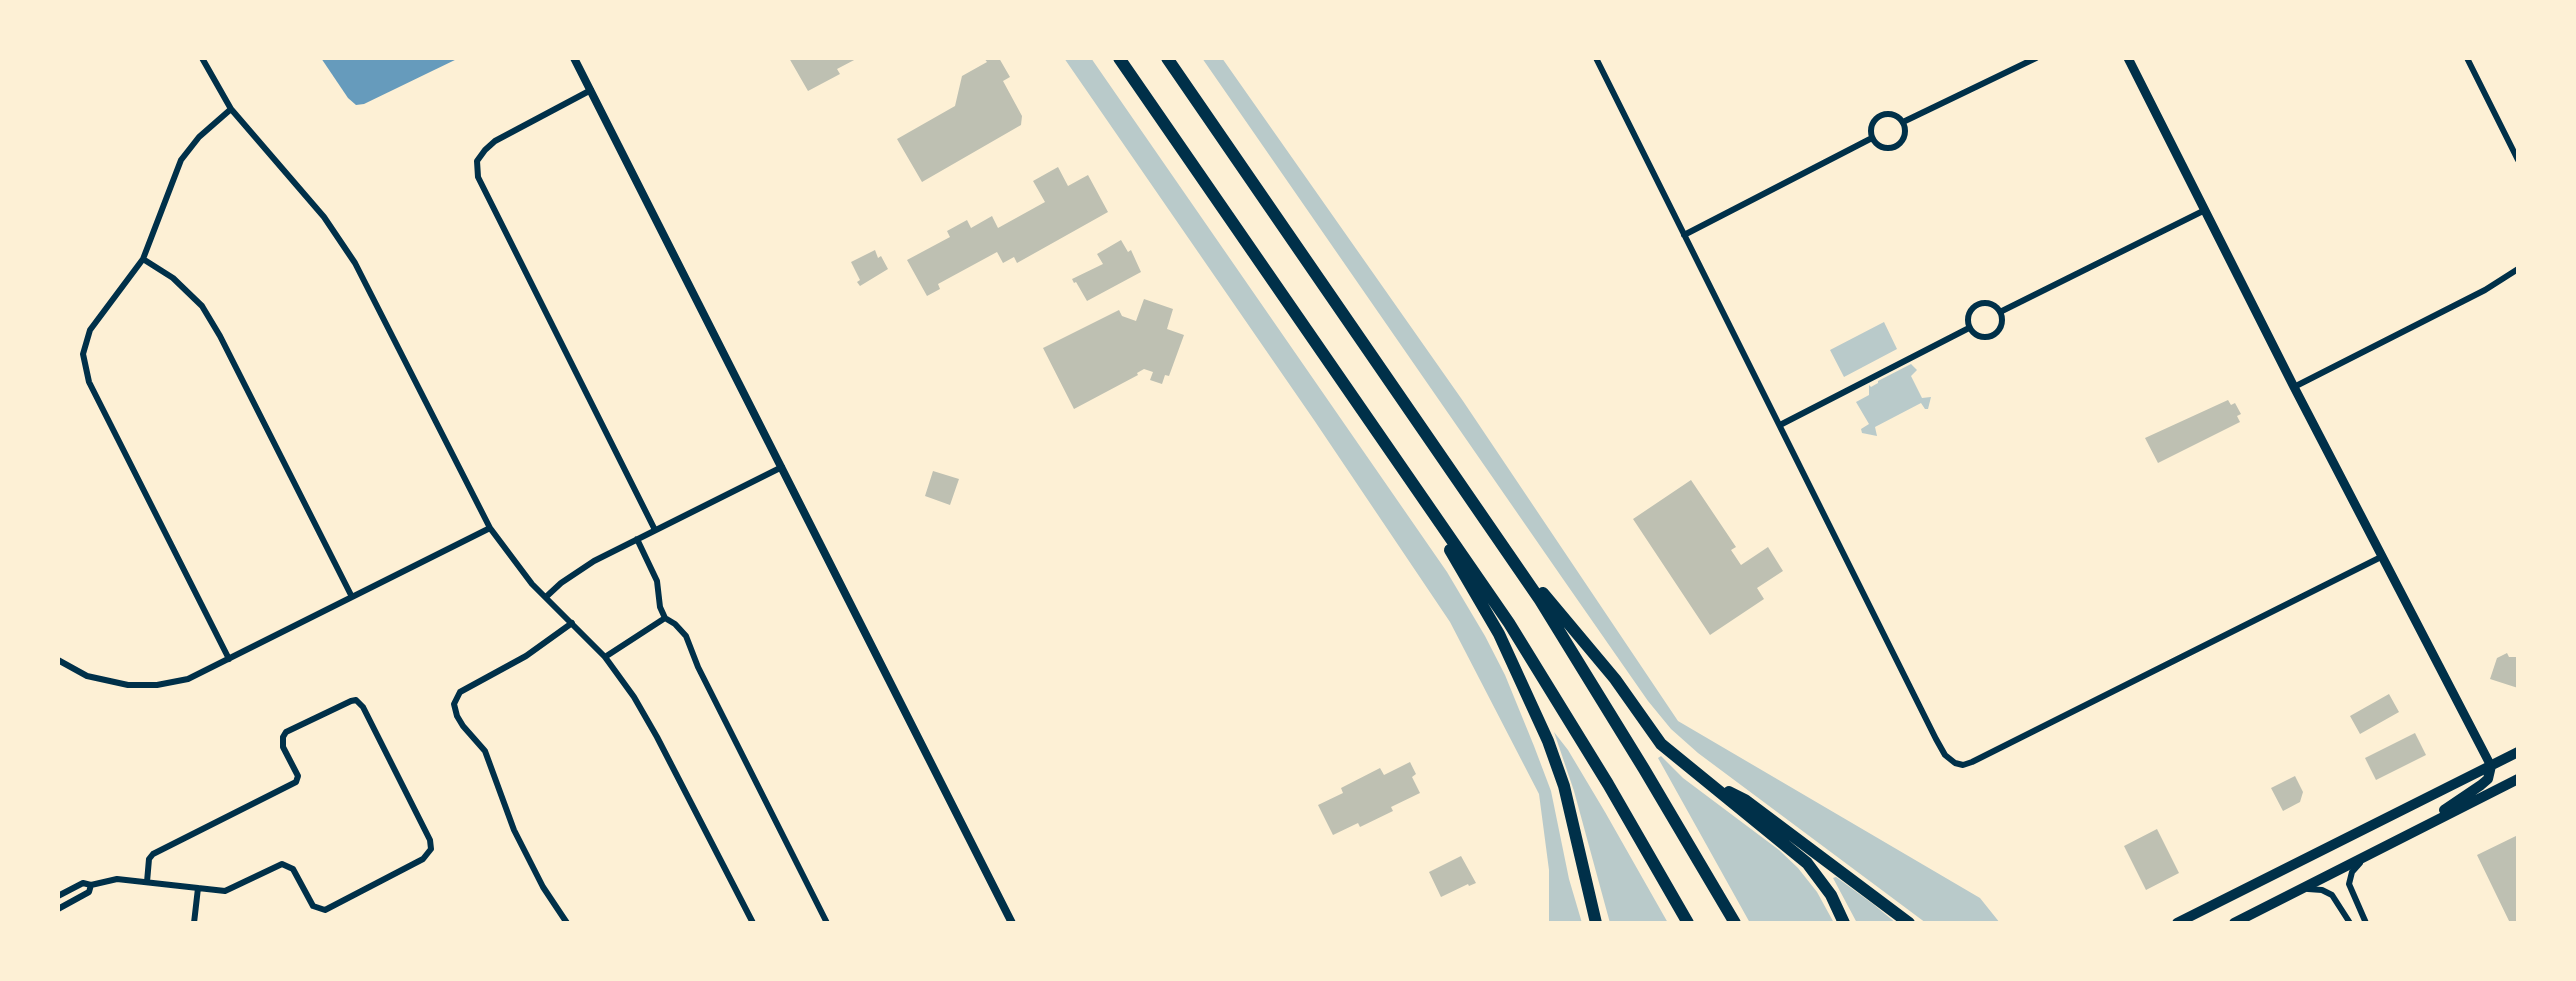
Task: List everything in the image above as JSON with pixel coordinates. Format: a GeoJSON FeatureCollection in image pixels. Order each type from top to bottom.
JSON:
{"type":"FeatureCollection","features":[{"type":"Feature","properties":{"kind":"highway"},"geometry":{"type":"LineString","coordinates":[[1119,58],[1509,623],[1608,783],[1688,923]]}},
{"type":"Feature","properties":{"kind":"highway"},"geometry":{"type":"LineString","coordinates":[[1167,58],[1540,600],[1735,923]]}},
{"type":"Feature","properties":{"kind":"highway"},"geometry":{"type":"LineString","coordinates":[[1394,453],[1499,634],[1531,700],[1564,786],[1596,923]]}},
{"type":"Feature","properties":{"kind":"highway"},"geometry":{"type":"LineString","coordinates":[[1503,545],[1615,679],[1661,744],[1807,863],[1830,895],[1844,923]]}},
{"type":"Feature","properties":{"kind":"highway"},"geometry":{"type":"LineString","coordinates":[[1703,778],[1745,800],[1909,923]]}},
{"type":"Feature","properties":{"kind":"highway"},"geometry":{"type":"LineString","coordinates":[[1587,878],[1602,923]]}},
{"type":"Feature","properties":{"kind":"main road"},"geometry":{"type":"LineString","coordinates":[[2128,58],[2294,387],[2491,766],[2488,779],[2481,785],[2413,831]]}},
{"type":"Feature","properties":{"kind":"main road"},"geometry":{"type":"LineString","coordinates":[[2176,923],[2518,752]]}},
{"type":"Feature","properties":{"kind":"main road"},"geometry":{"type":"LineString","coordinates":[[2234,923],[2518,779]]}},
{"type":"Feature","properties":{"kind":"street"},"geometry":{"type":"LineString","coordinates":[[202,58],[231,109],[324,217],[355,264],[490,528],[516,564],[606,657],[634,697],[753,923]]}},
{"type":"Feature","properties":{"kind":"street"},"geometry":{"type":"LineString","coordinates":[[574,58],[1012,923]]}},
{"type":"Feature","properties":{"kind":"street"},"geometry":{"type":"LineString","coordinates":[[1596,58],[1936,739],[1945,755],[1955,763],[1963,765],[1972,762],[2383,556]]}},
{"type":"Feature","properties":{"kind":"street"},"geometry":{"type":"LineString","coordinates":[[1903,122],[2036,58]]}},
{"type":"Feature","properties":{"kind":"street"},"geometry":{"type":"LineString","coordinates":[[2467,58],[2518,160]]}},
{"type":"Feature","properties":{"kind":"street"},"geometry":{"type":"LineString","coordinates":[[591,90],[495,141],[477,161],[478,177],[655,530]]}},
{"type":"Feature","properties":{"kind":"street"},"geometry":{"type":"LineString","coordinates":[[229,659],[89,382],[83,354],[90,330],[143,259],[181,160],[199,137],[231,109]]}},
{"type":"Feature","properties":{"kind":"street"},"geometry":{"type":"LineString","coordinates":[[1880,115],[1895,115],[1903,122],[1904,136],[1895,147],[1882,147],[1872,138],[1872,123],[1880,115]]}},
{"type":"Feature","properties":{"kind":"street"},"geometry":{"type":"LineString","coordinates":[[1684,234],[1872,138]]}},
{"type":"Feature","properties":{"kind":"street"},"geometry":{"type":"LineString","coordinates":[[2000,312],[2205,210]]}},
{"type":"Feature","properties":{"kind":"street"},"geometry":{"type":"LineString","coordinates":[[143,259],[173,278],[202,306],[220,336],[352,597]]}},
{"type":"Feature","properties":{"kind":"street"},"geometry":{"type":"LineString","coordinates":[[2294,387],[2485,290],[2518,269]]}},
{"type":"Feature","properties":{"kind":"street"},"geometry":{"type":"LineString","coordinates":[[1977,305],[1992,305],[2000,312],[2001,326],[1992,336],[1979,337],[1969,328],[1969,312],[1977,305]]}},
{"type":"Feature","properties":{"kind":"street"},"geometry":{"type":"LineString","coordinates":[[1780,425],[1969,328]]}},
{"type":"Feature","properties":{"kind":"street"},"geometry":{"type":"LineString","coordinates":[[547,596],[594,561],[782,467]]}},
{"type":"Feature","properties":{"kind":"street"},"geometry":{"type":"LineString","coordinates":[[58,660],[88,676],[128,685],[173,683],[188,679],[490,528]]}},
{"type":"Feature","properties":{"kind":"street"},"geometry":{"type":"LineString","coordinates":[[637,539],[657,581],[660,607],[665,618],[686,636],[704,679],[827,923]]}},
{"type":"Feature","properties":{"kind":"street"},"geometry":{"type":"LineString","coordinates":[[606,657],[665,618]]}},
{"type":"Feature","properties":{"kind":"street"},"geometry":{"type":"LineString","coordinates":[[567,923],[543,887],[514,830],[485,751],[463,726],[454,704],[460,692],[526,656],[572,623]]}},
{"type":"Feature","properties":{"kind":"street"},"geometry":{"type":"LineString","coordinates":[[58,896],[83,883],[91,885],[117,879],[225,891],[282,864],[293,869],[313,906],[325,910],[423,859],[431,849],[430,840],[363,707],[356,701],[346,702],[286,732],[282,741],[298,776],[296,782],[153,854],[149,859],[147,882]]}},
{"type":"Feature","properties":{"kind":"street"},"geometry":{"type":"LineString","coordinates":[[2366,923],[2352,894],[2349,879],[2354,868],[2381,848]]}},
{"type":"Feature","properties":{"kind":"street"},"geometry":{"type":"LineString","coordinates":[[58,909],[89,892],[91,885]]}},
{"type":"Feature","properties":{"kind":"street"},"geometry":{"type":"LineString","coordinates":[[194,923],[198,888]]}},
{"type":"Feature","properties":{"kind":"street"},"geometry":{"type":"LineString","coordinates":[[2292,892],[2310,889],[2327,892],[2340,904],[2350,923]]}},
{"type":"Feature","properties":{"kind":"shaded area"},"geometry":{"type":"Polygon","coordinates":[[[1064,58],[1091,58],[1447,572],[1505,675],[1534,746],[1551,791],[1569,879],[1582,923],[1549,923],[1549,870],[1539,794],[1450,622],[1064,58]]]}},
{"type":"Feature","properties":{"kind":"shaded area"},"geometry":{"type":"Polygon","coordinates":[[[1202,58],[1222,58],[1463,401],[1678,721],[1980,898],[2000,923],[1926,923],[1698,753],[1671,729],[1648,701],[1202,58]]]}},
{"type":"Feature","properties":{"kind":"shaded area"},"geometry":{"type":"Polygon","coordinates":[[[1884,322],[1897,349],[1844,377],[1830,350],[1884,322]]]}},
{"type":"Feature","properties":{"kind":"shaded area"},"geometry":{"type":"Polygon","coordinates":[[[1911,364],[1917,370],[1911,376],[1922,398],[1931,397],[1928,409],[1921,403],[1875,427],[1877,436],[1862,433],[1861,429],[1869,424],[1856,402],[1869,395],[1869,385],[1871,387],[1911,364]]]}},
{"type":"Feature","properties":{"kind":"shaded area"},"geometry":{"type":"Polygon","coordinates":[[[1554,732],[1568,750],[1668,923],[1610,923],[1574,791],[1554,732]]]}},
{"type":"Feature","properties":{"kind":"shaded area"},"geometry":{"type":"Polygon","coordinates":[[[1661,756],[1683,778],[1779,850],[1798,868],[1817,892],[1834,923],[1750,923],[1658,758],[1661,756]]]}},
{"type":"Feature","properties":{"kind":"shaded area"},"geometry":{"type":"Polygon","coordinates":[[[1836,877],[1896,923],[1857,923],[1833,878],[1836,877]]]}},
{"type":"Feature","properties":{"kind":"water"},"geometry":{"type":"Polygon","coordinates":[[[321,58],[459,58],[364,104],[356,105],[348,98],[321,58]]]}},
{"type":"Feature","properties":{"kind":"building"},"geometry":{"type":"Polygon","coordinates":[[[789,58],[858,58],[837,69],[840,74],[808,91],[789,58]]]}},
{"type":"Feature","properties":{"kind":"building"},"geometry":{"type":"Polygon","coordinates":[[[984,58],[999,58],[1010,77],[1003,81],[1022,116],[1021,125],[922,182],[897,139],[955,106],[962,76],[987,62],[984,58]]]}},
{"type":"Feature","properties":{"kind":"building"},"geometry":{"type":"Polygon","coordinates":[[[1058,167],[1068,186],[1088,175],[1108,212],[1017,263],[1014,257],[1003,263],[997,252],[938,284],[940,289],[927,296],[907,260],[950,237],[947,231],[967,220],[971,228],[992,216],[998,228],[1045,202],[1033,181],[1058,167]]]}},
{"type":"Feature","properties":{"kind":"building"},"geometry":{"type":"Polygon","coordinates":[[[1121,240],[1128,252],[1131,250],[1141,272],[1087,301],[1072,279],[1103,264],[1097,254],[1121,240]]]}},
{"type":"Feature","properties":{"kind":"building"},"geometry":{"type":"Polygon","coordinates":[[[875,250],[888,269],[860,286],[857,282],[860,280],[851,262],[875,250]]]}},
{"type":"Feature","properties":{"kind":"building"},"geometry":{"type":"Polygon","coordinates":[[[1144,299],[1173,309],[1167,329],[1184,335],[1169,376],[1165,375],[1162,384],[1150,380],[1153,372],[1144,369],[1137,373],[1138,375],[1074,409],[1043,348],[1119,310],[1122,316],[1136,321],[1144,299]]]}},
{"type":"Feature","properties":{"kind":"building"},"geometry":{"type":"Polygon","coordinates":[[[2228,400],[2231,405],[2235,403],[2241,414],[2237,416],[2240,422],[2158,463],[2145,438],[2228,400]]]}},
{"type":"Feature","properties":{"kind":"building"},"geometry":{"type":"Polygon","coordinates":[[[933,471],[959,479],[950,505],[925,496],[933,471]]]}},
{"type":"Feature","properties":{"kind":"building"},"geometry":{"type":"Polygon","coordinates":[[[1691,480],[1736,547],[1731,550],[1741,565],[1768,547],[1783,571],[1757,588],[1764,599],[1710,635],[1633,519],[1691,480]]]}},
{"type":"Feature","properties":{"kind":"building"},"geometry":{"type":"Polygon","coordinates":[[[2507,653],[2509,657],[2518,657],[2518,688],[2490,679],[2497,658],[2507,653]]]}},
{"type":"Feature","properties":{"kind":"building"},"geometry":{"type":"Polygon","coordinates":[[[2389,694],[2399,712],[2360,734],[2350,716],[2389,694]]]}},
{"type":"Feature","properties":{"kind":"building"},"geometry":{"type":"Polygon","coordinates":[[[2415,733],[2426,755],[2376,780],[2365,758],[2415,733]]]}},
{"type":"Feature","properties":{"kind":"building"},"geometry":{"type":"Polygon","coordinates":[[[1410,762],[1416,774],[1412,777],[1420,793],[1391,807],[1393,811],[1360,827],[1358,823],[1333,835],[1318,805],[1343,793],[1341,788],[1380,768],[1384,775],[1410,762]]]}},
{"type":"Feature","properties":{"kind":"building"},"geometry":{"type":"Polygon","coordinates":[[[2295,776],[2303,792],[2300,802],[2283,811],[2271,788],[2295,776]]]}},
{"type":"Feature","properties":{"kind":"building"},"geometry":{"type":"Polygon","coordinates":[[[2157,829],[2179,873],[2146,890],[2124,846],[2157,829]]]}},
{"type":"Feature","properties":{"kind":"building"},"geometry":{"type":"Polygon","coordinates":[[[2518,835],[2518,923],[2510,923],[2477,855],[2518,835]]]}},
{"type":"Feature","properties":{"kind":"building"},"geometry":{"type":"Polygon","coordinates":[[[1461,856],[1476,883],[1441,897],[1429,872],[1461,856]]]}}]}
